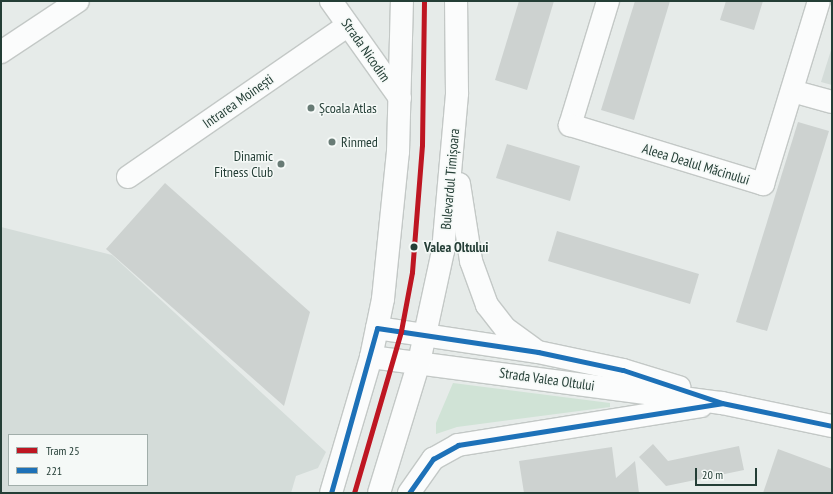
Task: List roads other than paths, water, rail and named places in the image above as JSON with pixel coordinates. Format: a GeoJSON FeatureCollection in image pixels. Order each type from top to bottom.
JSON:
{"type":"FeatureCollection","features":[{"type":"Feature","properties":{"kind":"main road"},"geometry":{"type":"LineString","coordinates":[[1,52],[78,1]]}},
{"type":"Feature","properties":{"kind":"main road","name":"Strada Nicodim"},"geometry":{"type":"LineString","coordinates":[[331,1],[400,98]]}},
{"type":"Feature","properties":{"kind":"main road"},"geometry":{"type":"LineString","coordinates":[[331,493],[371,357],[377,328],[392,222],[400,98],[402,1]]}},
{"type":"Feature","properties":{"kind":"main road","name":"Bulevardul Timișoara"},"geometry":{"type":"LineString","coordinates":[[379,493],[419,362],[443,251],[454,147],[456,1]]}},
{"type":"Feature","properties":{"kind":"main road","name":"Aleea Dealul Măcinului"},"geometry":{"type":"LineString","coordinates":[[608,1],[570,125],[763,184],[818,1]]}},
{"type":"Feature","properties":{"kind":"main road","name":"Intrarea Moinești"},"geometry":{"type":"LineString","coordinates":[[128,177],[348,25]]}},
{"type":"Feature","properties":{"kind":"main road"},"geometry":{"type":"LineString","coordinates":[[792,91],[832,102]]}},
{"type":"Feature","properties":{"kind":"main road"},"geometry":{"type":"LineString","coordinates":[[454,147],[470,254],[481,292],[506,329],[538,352]]}},
{"type":"Feature","properties":{"kind":"main road","name":"Strada Valea Oltului"},"geometry":{"type":"LineString","coordinates":[[377,328],[538,352],[639,374],[722,402]]}},
{"type":"Feature","properties":{"kind":"main road","name":"Strada Valea Oltului"},"geometry":{"type":"LineString","coordinates":[[371,357],[722,402],[832,426]]}},
{"type":"Feature","properties":{"kind":"main road"},"geometry":{"type":"LineString","coordinates":[[409,493],[433,459],[458,445],[722,402]]}},
{"type":"Feature","properties":{"kind":"tram line","name":"25"},"geometry":{"type":"LineString","coordinates":[[354,493],[401,331],[412,272],[422,145],[424,1]]}},
{"type":"Feature","properties":{"kind":"place","name":"Școala Atlas"},"geometry":{"type":"Point","coordinates":[311,108]}},
{"type":"Feature","properties":{"kind":"place","name":"Rinmed"},"geometry":{"type":"Point","coordinates":[332,142]}},
{"type":"Feature","properties":{"kind":"place","name":"Dinamic Fitness Club"},"geometry":{"type":"Point","coordinates":[281,164]}},
{"type":"Feature","properties":{"kind":"place","name":"Valea Oltului"},"geometry":{"type":"Point","coordinates":[414,247]}}]}
